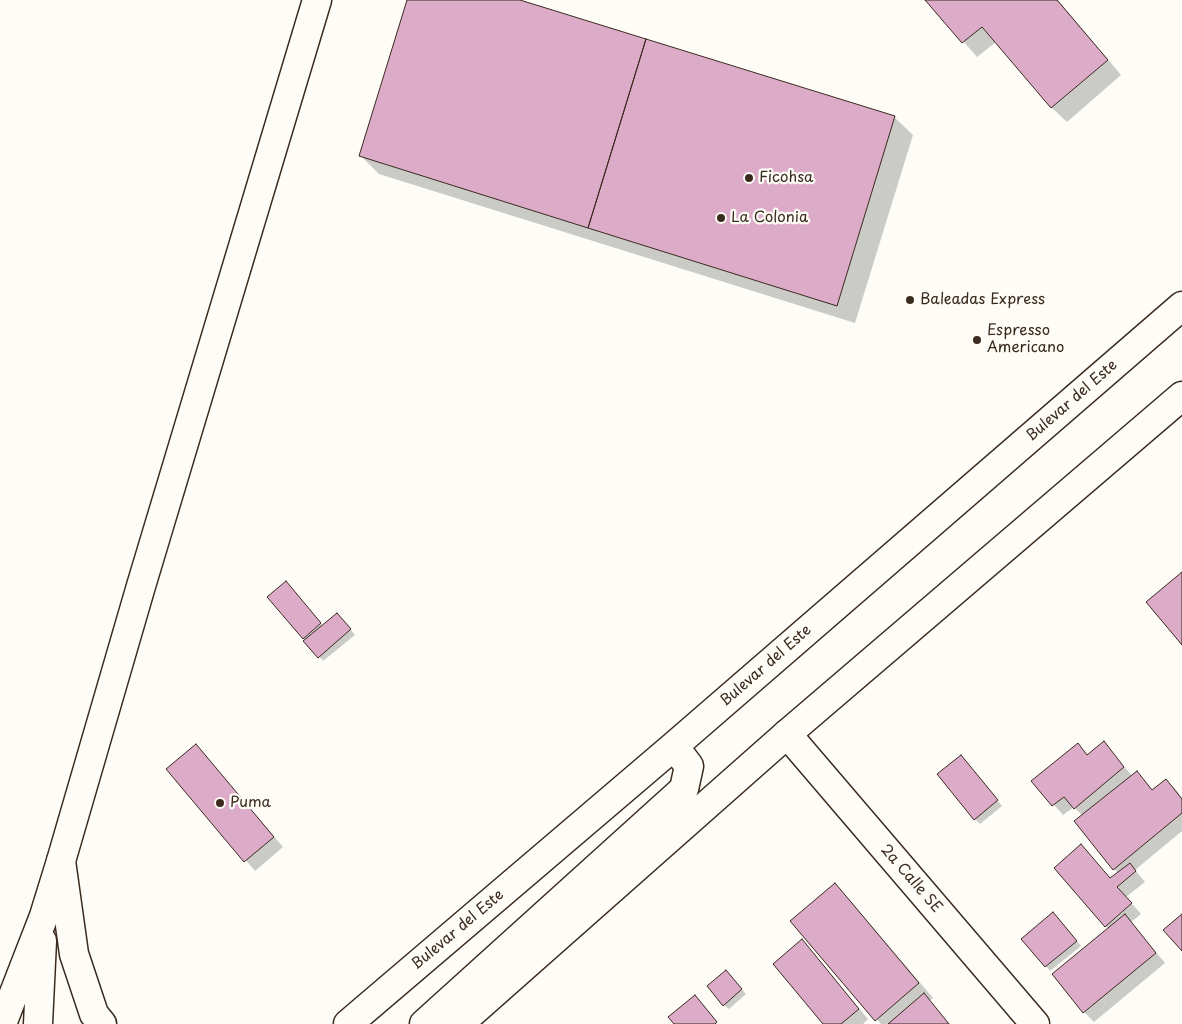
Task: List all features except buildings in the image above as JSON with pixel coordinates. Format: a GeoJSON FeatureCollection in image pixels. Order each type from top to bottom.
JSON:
{"type":"FeatureCollection","features":[{"type":"Feature","properties":{"kind":"main road"},"geometry":{"type":"LineString","coordinates":[[2,1024],[44,916],[61,862],[141,586],[317,0]]}},
{"type":"Feature","properties":{"kind":"main road","name":"Bulevar del Este"},"geometry":{"type":"LineString","coordinates":[[348,1024],[674,746],[1182,306]]}},
{"type":"Feature","properties":{"kind":"main road"},"geometry":{"type":"LineString","coordinates":[[459,1024],[787,734],[1182,396]]}},
{"type":"Feature","properties":{"kind":"main road","name":"2a Calle SE"},"geometry":{"type":"LineString","coordinates":[[787,734],[1036,1024]]}},
{"type":"Feature","properties":{"kind":"main road"},"geometry":{"type":"LineString","coordinates":[[424,1024],[684,789],[689,766],[674,746]]}},
{"type":"Feature","properties":{"kind":"main road"},"geometry":{"type":"LineString","coordinates":[[61,862],[74,954],[94,1014],[102,1024]]}},
{"type":"Feature","properties":{"kind":"main road"},"geometry":{"type":"LineString","coordinates":[[38,1024],[44,916]]}},
{"type":"Feature","properties":{"kind":"place","name":"Ficohsa"},"geometry":{"type":"Point","coordinates":[749,178]}},
{"type":"Feature","properties":{"kind":"place","name":"La Colonia"},"geometry":{"type":"Point","coordinates":[721,218]}},
{"type":"Feature","properties":{"kind":"place","name":"Baleadas Express"},"geometry":{"type":"Point","coordinates":[910,300]}},
{"type":"Feature","properties":{"kind":"place","name":"Espresso Americano"},"geometry":{"type":"Point","coordinates":[977,340]}},
{"type":"Feature","properties":{"kind":"place","name":"Puma"},"geometry":{"type":"Point","coordinates":[220,803]}}]}
